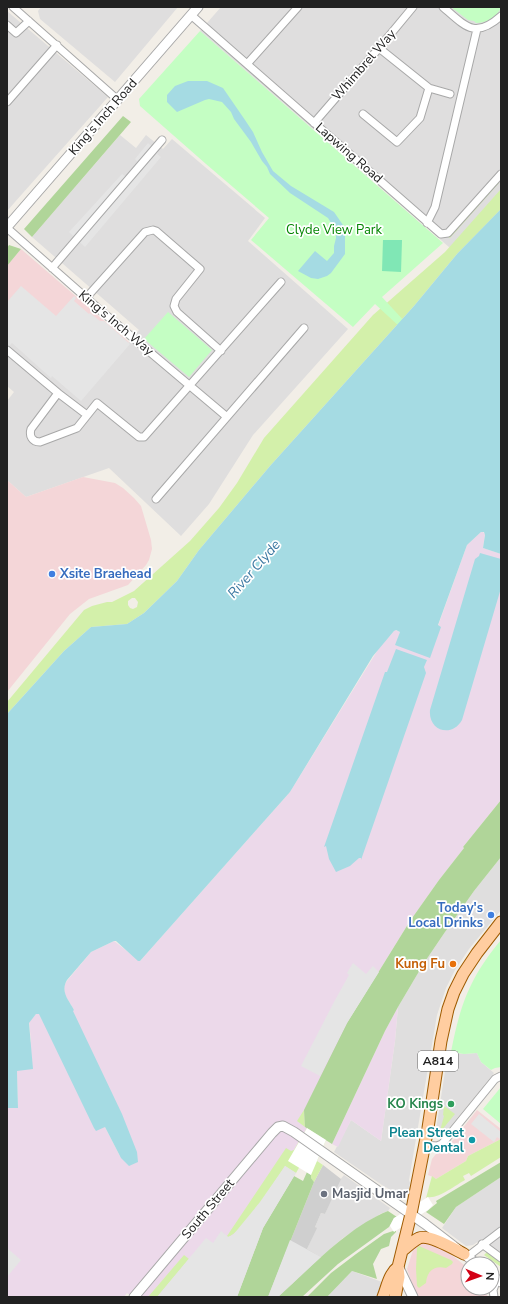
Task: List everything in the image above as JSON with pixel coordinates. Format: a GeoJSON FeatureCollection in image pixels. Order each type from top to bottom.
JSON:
{"type":"FeatureCollection","features":[{"type":"Feature","properties":{"kind":"main road","name":"A814"},"geometry":{"type":"LineString","coordinates":[[383,1297],[390,1277],[398,1267],[403,1250],[424,1145],[441,1041],[451,1000],[463,974],[477,952],[501,922]]}},
{"type":"Feature","properties":{"kind":"main road"},"geometry":{"type":"LineString","coordinates":[[403,1250],[423,1237],[466,1255]]}},
{"type":"Feature","properties":{"kind":"main road"},"geometry":{"type":"LineString","coordinates":[[395,1297],[399,1277],[398,1267]]}},
{"type":"Feature","properties":{"kind":"street"},"geometry":{"type":"LineString","coordinates":[[13,7],[118,100]]}},
{"type":"Feature","properties":{"kind":"street"},"geometry":{"type":"LineString","coordinates":[[21,13],[27,7]]}},
{"type":"Feature","properties":{"kind":"street","name":"King's Inch Road"},"geometry":{"type":"LineString","coordinates":[[7,227],[198,7]]}},
{"type":"Feature","properties":{"kind":"street"},"geometry":{"type":"LineString","coordinates":[[247,64],[298,7]]}},
{"type":"Feature","properties":{"kind":"street","name":"Whimbrel Way"},"geometry":{"type":"LineString","coordinates":[[314,123],[413,7]]}},
{"type":"Feature","properties":{"kind":"street"},"geometry":{"type":"LineString","coordinates":[[443,7],[462,24],[477,29],[485,27],[501,16]]}},
{"type":"Feature","properties":{"kind":"street","name":"Lapwing Road"},"geometry":{"type":"LineString","coordinates":[[191,15],[441,234],[448,233],[501,174]]}},
{"type":"Feature","properties":{"kind":"street"},"geometry":{"type":"LineString","coordinates":[[7,25],[16,33],[29,20]]}},
{"type":"Feature","properties":{"kind":"street"},"geometry":{"type":"LineString","coordinates":[[427,223],[435,209],[477,29]]}},
{"type":"Feature","properties":{"kind":"street"},"geometry":{"type":"LineString","coordinates":[[7,102],[57,45]]}},
{"type":"Feature","properties":{"kind":"street"},"geometry":{"type":"LineString","coordinates":[[379,48],[428,88],[450,94]]}},
{"type":"Feature","properties":{"kind":"street"},"geometry":{"type":"LineString","coordinates":[[363,114],[397,142],[420,118],[428,88]]}},
{"type":"Feature","properties":{"kind":"street"},"geometry":{"type":"LineString","coordinates":[[52,268],[162,140]]}},
{"type":"Feature","properties":{"kind":"street","name":"King's Inch Way"},"geometry":{"type":"LineString","coordinates":[[7,227],[86,298],[227,417]]}},
{"type":"Feature","properties":{"kind":"street"},"geometry":{"type":"LineString","coordinates":[[86,298],[145,232],[153,230],[156,231],[200,269],[176,299],[174,306],[177,312],[221,351]]}},
{"type":"Feature","properties":{"kind":"street"},"geometry":{"type":"LineString","coordinates":[[58,393],[31,428],[30,433],[32,440],[40,442],[77,428],[97,403],[139,437],[144,437],[281,282]]}},
{"type":"Feature","properties":{"kind":"street"},"geometry":{"type":"LineString","coordinates":[[156,499],[304,328]]}},
{"type":"Feature","properties":{"kind":"street"},"geometry":{"type":"LineString","coordinates":[[7,350],[58,393],[87,415]]}},
{"type":"Feature","properties":{"kind":"street"},"geometry":{"type":"LineString","coordinates":[[424,1145],[436,1146],[442,1144],[495,1080],[501,1076]]}},
{"type":"Feature","properties":{"kind":"street","name":"South Street"},"geometry":{"type":"LineString","coordinates":[[134,1297],[278,1127],[285,1127],[411,1214]]}},
{"type":"Feature","properties":{"kind":"street"},"geometry":{"type":"LineString","coordinates":[[411,1214],[466,1255],[501,1231]]}},
{"type":"Feature","properties":{"kind":"street"},"geometry":{"type":"LineString","coordinates":[[482,1244],[501,1258]]}},
{"type":"Feature","properties":{"kind":"street"},"geometry":{"type":"LineString","coordinates":[[398,1267],[413,1297]]}},
{"type":"Feature","properties":{"kind":"shaded area"},"geometry":{"type":"Polygon","coordinates":[[[41,7],[178,7],[115,82],[40,19],[38,11],[41,7]]]}},
{"type":"Feature","properties":{"kind":"shaded area"},"geometry":{"type":"Polygon","coordinates":[[[221,7],[501,7],[501,209],[457,254],[200,31],[221,7]]]}},
{"type":"Feature","properties":{"kind":"shaded area"},"geometry":{"type":"Polygon","coordinates":[[[7,11],[108,97],[7,211],[7,11]]]}},
{"type":"Feature","properties":{"kind":"shaded area"},"geometry":{"type":"Polygon","coordinates":[[[120,135],[136,148],[146,135],[163,149],[172,139],[265,218],[248,241],[348,329],[253,435],[209,504],[181,536],[109,468],[26,497],[7,480],[7,401],[14,392],[7,386],[7,338],[82,398],[139,330],[32,237],[120,135]]]}},
{"type":"Feature","properties":{"kind":"shaded area"},"geometry":{"type":"Polygon","coordinates":[[[148,143],[158,152],[157,154],[161,157],[85,247],[69,232],[122,174],[126,177],[139,163],[135,159],[148,143]]]}},
{"type":"Feature","properties":{"kind":"shaded area"},"geometry":{"type":"Polygon","coordinates":[[[21,249],[129,342],[82,398],[7,338],[7,266],[21,249]]]}},
{"type":"Feature","properties":{"kind":"shaded area"},"geometry":{"type":"Polygon","coordinates":[[[21,286],[56,316],[74,296],[76,298],[74,301],[89,314],[90,313],[100,321],[104,321],[130,344],[81,401],[52,376],[51,378],[12,343],[7,348],[7,302],[21,286]]]}},
{"type":"Feature","properties":{"kind":"shaded area"},"geometry":{"type":"Polygon","coordinates":[[[83,477],[115,483],[123,488],[141,506],[151,540],[152,549],[149,560],[128,585],[89,599],[70,614],[7,692],[7,480],[26,497],[83,477]]]}},
{"type":"Feature","properties":{"kind":"shaded area"},"geometry":{"type":"Polygon","coordinates":[[[482,531],[485,534],[483,548],[501,554],[501,800],[463,847],[464,848],[410,921],[353,1013],[305,1127],[307,1128],[285,1166],[296,1173],[263,1228],[237,1297],[132,1297],[127,1293],[124,1297],[7,1297],[7,1108],[18,1108],[17,1071],[31,1041],[29,1022],[36,1014],[40,1014],[105,1127],[121,1158],[72,1010],[74,1010],[65,995],[64,987],[66,982],[91,952],[114,941],[140,961],[290,792],[379,648],[395,630],[400,632],[396,645],[441,627],[438,626],[467,545],[482,531]]]}},
{"type":"Feature","properties":{"kind":"shaded area"},"geometry":{"type":"Polygon","coordinates":[[[501,857],[501,910],[469,949],[455,970],[446,988],[437,1015],[409,1180],[410,1183],[408,1194],[401,1196],[382,1185],[334,1152],[351,1120],[381,1141],[395,1041],[398,1007],[424,963],[445,932],[474,891],[501,857]]]}},
{"type":"Feature","properties":{"kind":"shaded area"},"geometry":{"type":"Polygon","coordinates":[[[353,963],[366,974],[373,966],[379,972],[347,1023],[320,1076],[301,1066],[349,975],[347,973],[353,963]]]}},
{"type":"Feature","properties":{"kind":"shaded area"},"geometry":{"type":"Polygon","coordinates":[[[398,1007],[395,1041],[381,1141],[351,1120],[338,1147],[332,1144],[385,1031],[398,1007]]]}},
{"type":"Feature","properties":{"kind":"shaded area"},"geometry":{"type":"Polygon","coordinates":[[[448,1052],[464,1054],[477,1053],[481,1062],[494,1073],[442,1137],[438,1138],[435,1136],[448,1052]]]}},
{"type":"Feature","properties":{"kind":"shaded area"},"geometry":{"type":"Polygon","coordinates":[[[477,1110],[501,1129],[501,1139],[468,1156],[466,1161],[436,1179],[428,1175],[432,1159],[436,1154],[446,1149],[477,1110]]]}},
{"type":"Feature","properties":{"kind":"shaded area"},"geometry":{"type":"Polygon","coordinates":[[[479,1114],[501,1132],[500,1139],[497,1137],[494,1142],[471,1124],[479,1114]]]}},
{"type":"Feature","properties":{"kind":"shaded area"},"geometry":{"type":"Polygon","coordinates":[[[323,1165],[341,1179],[325,1214],[321,1213],[315,1227],[317,1228],[307,1249],[321,1257],[278,1297],[268,1297],[314,1182],[323,1165]]]}},
{"type":"Feature","properties":{"kind":"shaded area"},"geometry":{"type":"Polygon","coordinates":[[[285,1166],[296,1173],[263,1228],[237,1297],[157,1297],[206,1238],[213,1243],[221,1231],[228,1237],[233,1235],[260,1202],[285,1166]]]}},
{"type":"Feature","properties":{"kind":"shaded area"},"geometry":{"type":"Polygon","coordinates":[[[344,1175],[390,1208],[388,1211],[380,1214],[343,1238],[321,1257],[307,1249],[321,1213],[325,1214],[339,1181],[344,1175]]]}},
{"type":"Feature","properties":{"kind":"shaded area"},"geometry":{"type":"Polygon","coordinates":[[[501,1177],[501,1254],[482,1239],[473,1245],[466,1246],[442,1228],[456,1207],[501,1177]]]}},
{"type":"Feature","properties":{"kind":"shaded area"},"geometry":{"type":"Polygon","coordinates":[[[290,1240],[321,1257],[278,1297],[268,1297],[290,1240]]]}},
{"type":"Feature","properties":{"kind":"shaded area"},"geometry":{"type":"Polygon","coordinates":[[[420,1242],[432,1243],[460,1262],[460,1296],[488,1297],[419,1297],[414,1289],[407,1269],[414,1247],[420,1242]]]}},
{"type":"Feature","properties":{"kind":"shaded area"},"geometry":{"type":"Polygon","coordinates":[[[7,1248],[21,1260],[7,1277],[7,1248]]]}},
{"type":"Feature","properties":{"kind":"shaded area"},"geometry":{"type":"Polygon","coordinates":[[[352,1271],[382,1282],[377,1297],[327,1297],[352,1271]]]}},
{"type":"Feature","properties":{"kind":"green space"},"geometry":{"type":"Polygon","coordinates":[[[451,7],[501,8],[491,19],[476,23],[468,20],[451,7]]]}},
{"type":"Feature","properties":{"kind":"green space","name":"Clyde View Park"},"geometry":{"type":"Polygon","coordinates":[[[200,31],[443,243],[382,297],[406,323],[401,328],[375,304],[353,327],[251,240],[269,218],[140,106],[139,99],[200,31]]]}},
{"type":"Feature","properties":{"kind":"green space"},"geometry":{"type":"Polygon","coordinates":[[[123,116],[131,122],[32,237],[24,229],[123,116]]]}},
{"type":"Feature","properties":{"kind":"green space"},"geometry":{"type":"Polygon","coordinates":[[[498,182],[499,183],[450,238],[448,237],[498,182]]]}},
{"type":"Feature","properties":{"kind":"green space"},"geometry":{"type":"Polygon","coordinates":[[[501,189],[501,209],[457,254],[414,306],[270,466],[199,550],[177,581],[144,613],[127,624],[91,627],[64,651],[7,714],[7,702],[84,610],[92,606],[112,602],[134,591],[190,541],[219,508],[237,483],[264,438],[373,315],[445,252],[501,189]],[[135,598],[128,601],[128,605],[133,609],[137,607],[138,602],[135,598]]]}},
{"type":"Feature","properties":{"kind":"green space"},"geometry":{"type":"Polygon","coordinates":[[[383,240],[402,240],[401,272],[382,271],[383,240]]]}},
{"type":"Feature","properties":{"kind":"green space"},"geometry":{"type":"Polygon","coordinates":[[[9,245],[21,249],[7,266],[7,248],[9,245]]]}},
{"type":"Feature","properties":{"kind":"green space"},"geometry":{"type":"Polygon","coordinates":[[[168,312],[212,350],[189,377],[144,339],[168,312]]]}},
{"type":"Feature","properties":{"kind":"green space"},"geometry":{"type":"Polygon","coordinates":[[[501,800],[501,857],[474,891],[445,932],[424,963],[398,1007],[385,1031],[332,1144],[305,1127],[304,1110],[347,1023],[410,921],[464,848],[463,847],[501,800]]]}},
{"type":"Feature","properties":{"kind":"green space"},"geometry":{"type":"Polygon","coordinates":[[[501,940],[501,1067],[491,1070],[481,1062],[477,1053],[464,1054],[451,1052],[458,1020],[468,992],[481,966],[501,940]]]}},
{"type":"Feature","properties":{"kind":"green space"},"geometry":{"type":"Polygon","coordinates":[[[501,1087],[501,1124],[483,1109],[501,1087]]]}},
{"type":"Feature","properties":{"kind":"green space"},"geometry":{"type":"Polygon","coordinates":[[[444,1106],[455,1114],[441,1131],[444,1116],[444,1106]]]}},
{"type":"Feature","properties":{"kind":"green space"},"geometry":{"type":"Polygon","coordinates":[[[304,1110],[305,1127],[297,1121],[304,1110]]]}},
{"type":"Feature","properties":{"kind":"green space"},"geometry":{"type":"Polygon","coordinates":[[[307,1128],[326,1140],[317,1161],[323,1165],[314,1182],[311,1175],[300,1166],[296,1173],[285,1166],[267,1194],[242,1226],[228,1237],[227,1236],[286,1148],[291,1151],[294,1150],[307,1128]]]}},
{"type":"Feature","properties":{"kind":"green space"},"geometry":{"type":"Polygon","coordinates":[[[501,1139],[501,1157],[471,1176],[469,1173],[463,1176],[465,1180],[447,1191],[437,1196],[426,1198],[432,1176],[436,1179],[466,1161],[468,1156],[501,1139]]]}},
{"type":"Feature","properties":{"kind":"green space"},"geometry":{"type":"Polygon","coordinates":[[[501,1162],[501,1177],[456,1207],[444,1224],[426,1212],[437,1203],[436,1201],[501,1162]]]}},
{"type":"Feature","properties":{"kind":"green space"},"geometry":{"type":"Polygon","coordinates":[[[307,1172],[311,1175],[314,1182],[268,1297],[237,1297],[263,1228],[294,1176],[303,1181],[307,1172]]]}},
{"type":"Feature","properties":{"kind":"green space"},"geometry":{"type":"Polygon","coordinates":[[[388,1211],[397,1217],[394,1218],[389,1227],[338,1264],[302,1297],[278,1297],[316,1261],[358,1227],[388,1211]]]}},
{"type":"Feature","properties":{"kind":"green space"},"geometry":{"type":"Polygon","coordinates":[[[396,1230],[391,1237],[389,1246],[381,1249],[373,1264],[377,1279],[352,1271],[327,1297],[307,1297],[331,1273],[356,1254],[384,1234],[396,1230]]]}},
{"type":"Feature","properties":{"kind":"green space"},"geometry":{"type":"Polygon","coordinates":[[[419,1246],[453,1262],[446,1268],[438,1267],[432,1270],[428,1275],[426,1283],[419,1288],[417,1286],[416,1269],[417,1248],[419,1246]]]}},
{"type":"Feature","properties":{"kind":"green space"},"geometry":{"type":"Polygon","coordinates":[[[487,1252],[493,1256],[485,1256],[484,1255],[487,1252]]]}},
{"type":"Feature","properties":{"kind":"green space"},"geometry":{"type":"Polygon","coordinates":[[[184,1255],[189,1259],[157,1297],[148,1297],[184,1255]]]}},
{"type":"Feature","properties":{"kind":"water"},"geometry":{"type":"Polygon","coordinates":[[[188,81],[207,81],[223,88],[253,132],[273,171],[291,186],[334,212],[343,225],[345,231],[345,254],[327,276],[318,279],[311,278],[298,271],[315,251],[327,261],[334,253],[336,231],[328,218],[290,193],[270,174],[231,112],[222,102],[209,99],[177,112],[167,102],[167,95],[175,86],[188,81]]]}},
{"type":"Feature","properties":{"kind":"water","name":"River Clyde"},"geometry":{"type":"Polygon","coordinates":[[[501,209],[501,554],[483,548],[484,532],[481,532],[467,545],[438,625],[441,627],[430,658],[395,645],[400,632],[396,630],[394,631],[373,656],[290,792],[140,961],[138,961],[116,941],[114,941],[91,952],[65,984],[64,988],[66,996],[74,1010],[73,1011],[122,1114],[137,1152],[138,1162],[129,1166],[121,1158],[105,1127],[96,1131],[94,1128],[39,1014],[36,1014],[29,1023],[33,1069],[17,1071],[18,1108],[7,1108],[7,714],[64,651],[91,627],[127,624],[144,613],[177,581],[199,550],[270,466],[414,306],[457,254],[501,209]]]}},
{"type":"Feature","properties":{"kind":"water"},"geometry":{"type":"Polygon","coordinates":[[[480,553],[501,559],[501,588],[462,720],[458,726],[452,729],[442,730],[433,723],[430,717],[430,710],[475,559],[480,553]]]}},
{"type":"Feature","properties":{"kind":"water"},"geometry":{"type":"Polygon","coordinates":[[[396,649],[427,660],[424,667],[426,673],[361,860],[361,858],[359,858],[350,866],[336,872],[329,859],[326,846],[324,847],[385,672],[387,672],[396,649]]]}},
{"type":"Feature","properties":{"kind":"pier"},"geometry":{"type":"Polygon","coordinates":[[[307,1128],[326,1140],[311,1175],[288,1161],[307,1128]]]}},
{"type":"Feature","properties":{"kind":"pier"},"geometry":{"type":"Polygon","coordinates":[[[428,1197],[433,1205],[428,1210],[394,1232],[390,1226],[394,1218],[428,1197]]]}},
{"type":"Feature","properties":{"kind":"place","name":"Xsite Braehead"},"geometry":{"type":"Point","coordinates":[52,574]}},
{"type":"Feature","properties":{"kind":"place","name":"Today's Local Drinks"},"geometry":{"type":"Point","coordinates":[491,915]}},
{"type":"Feature","properties":{"kind":"place","name":"Kung Fu"},"geometry":{"type":"Point","coordinates":[453,964]}},
{"type":"Feature","properties":{"kind":"place","name":"KO Kings"},"geometry":{"type":"Point","coordinates":[451,1104]}},
{"type":"Feature","properties":{"kind":"place","name":"Plean Street Dental"},"geometry":{"type":"Point","coordinates":[472,1140]}},
{"type":"Feature","properties":{"kind":"place","name":"Masjid Umar"},"geometry":{"type":"Point","coordinates":[324,1194]}}]}
